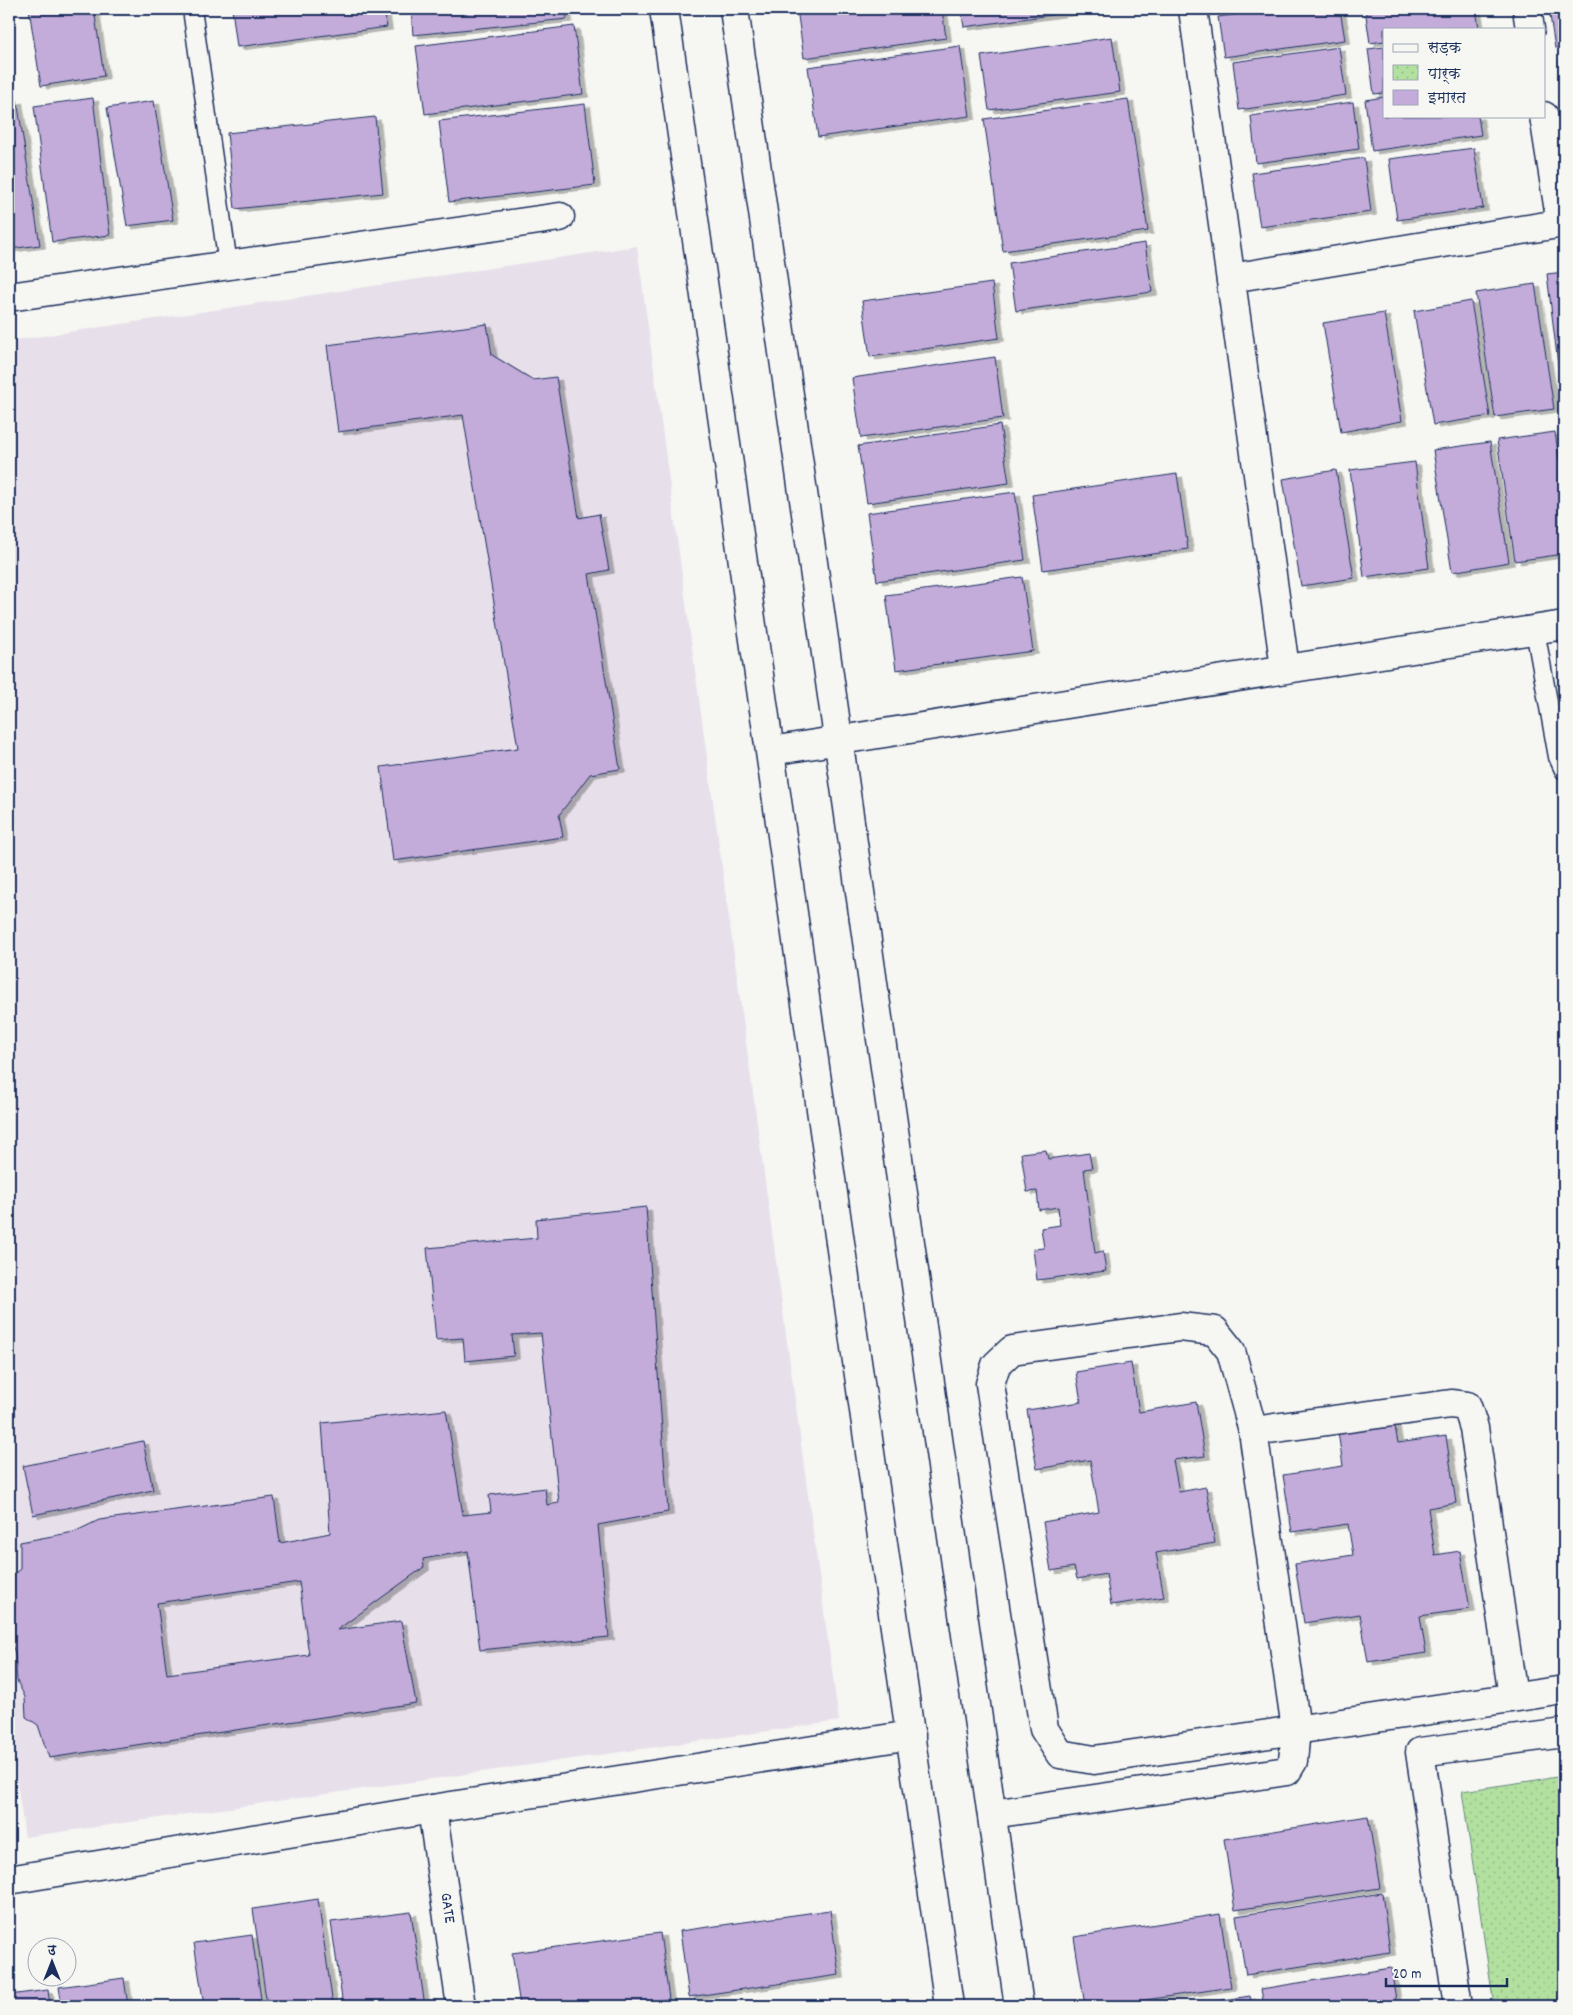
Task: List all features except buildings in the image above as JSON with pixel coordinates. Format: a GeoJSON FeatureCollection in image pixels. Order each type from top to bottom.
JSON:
{"type":"FeatureCollection","features":[{"type":"Feature","properties":{"kind":"street"},"geometry":{"type":"LineString","coordinates":[[664,9],[949,2006]]}},
{"type":"Feature","properties":{"kind":"street"},"geometry":{"type":"LineString","coordinates":[[734,9],[1020,2006]]}},
{"type":"Feature","properties":{"kind":"street"},"geometry":{"type":"LineString","coordinates":[[1193,9],[1285,668]]}},
{"type":"Feature","properties":{"kind":"street"},"geometry":{"type":"LineString","coordinates":[[1527,9],[1530,28]]}},
{"type":"Feature","properties":{"kind":"street"},"geometry":{"type":"LineString","coordinates":[[1231,278],[1563,224],[1544,118]]}},
{"type":"Feature","properties":{"kind":"street"},"geometry":{"type":"LineString","coordinates":[[9,297],[560,217]]}},
{"type":"Feature","properties":{"kind":"street"},"geometry":{"type":"LineString","coordinates":[[771,751],[1564,625]]}},
{"type":"Feature","properties":{"kind":"street"},"geometry":{"type":"LineString","coordinates":[[992,1814],[1288,1771],[1293,1760],[1296,1729],[1253,1431],[1232,1351],[1215,1332],[1180,1327],[1012,1350],[996,1364],[990,1384],[1044,1730],[1060,1754],[1094,1760],[1296,1729],[1564,1690]]}},
{"type":"Feature","properties":{"kind":"street"},"geometry":{"type":"LineString","coordinates":[[1253,1431],[1451,1404],[1467,1406],[1474,1428],[1513,1697]]}},
{"type":"Feature","properties":{"kind":"street"},"geometry":{"type":"LineString","coordinates":[[1458,2006],[1420,1752],[1564,1733]]}},
{"type":"Feature","properties":{"kind":"street"},"geometry":{"type":"LineString","coordinates":[[9,1880],[432,1809],[911,1735]]}},
{"type":"Feature","properties":{"kind":"street","name":"GATE"},"geometry":{"type":"LineString","coordinates":[[432,1809],[461,2006]]}},
{"type":"Feature","properties":{"kind":"lane"},"geometry":{"type":"LineString","coordinates":[[192,9],[228,265]]}},
{"type":"Feature","properties":{"kind":"lane"},"geometry":{"type":"LineString","coordinates":[[1535,630],[1558,757],[1564,770]]}},
{"type":"Feature","properties":{"kind":"shaded area"},"geometry":{"type":"Polygon","coordinates":[[[637,246],[839,1721],[25,1837],[9,1728],[9,341],[637,246]]]}},
{"type":"Feature","properties":{"kind":"green space"},"geometry":{"type":"Polygon","coordinates":[[[1564,1776],[1564,2006],[1494,2006],[1462,1791],[1564,1776]]]}}]}
